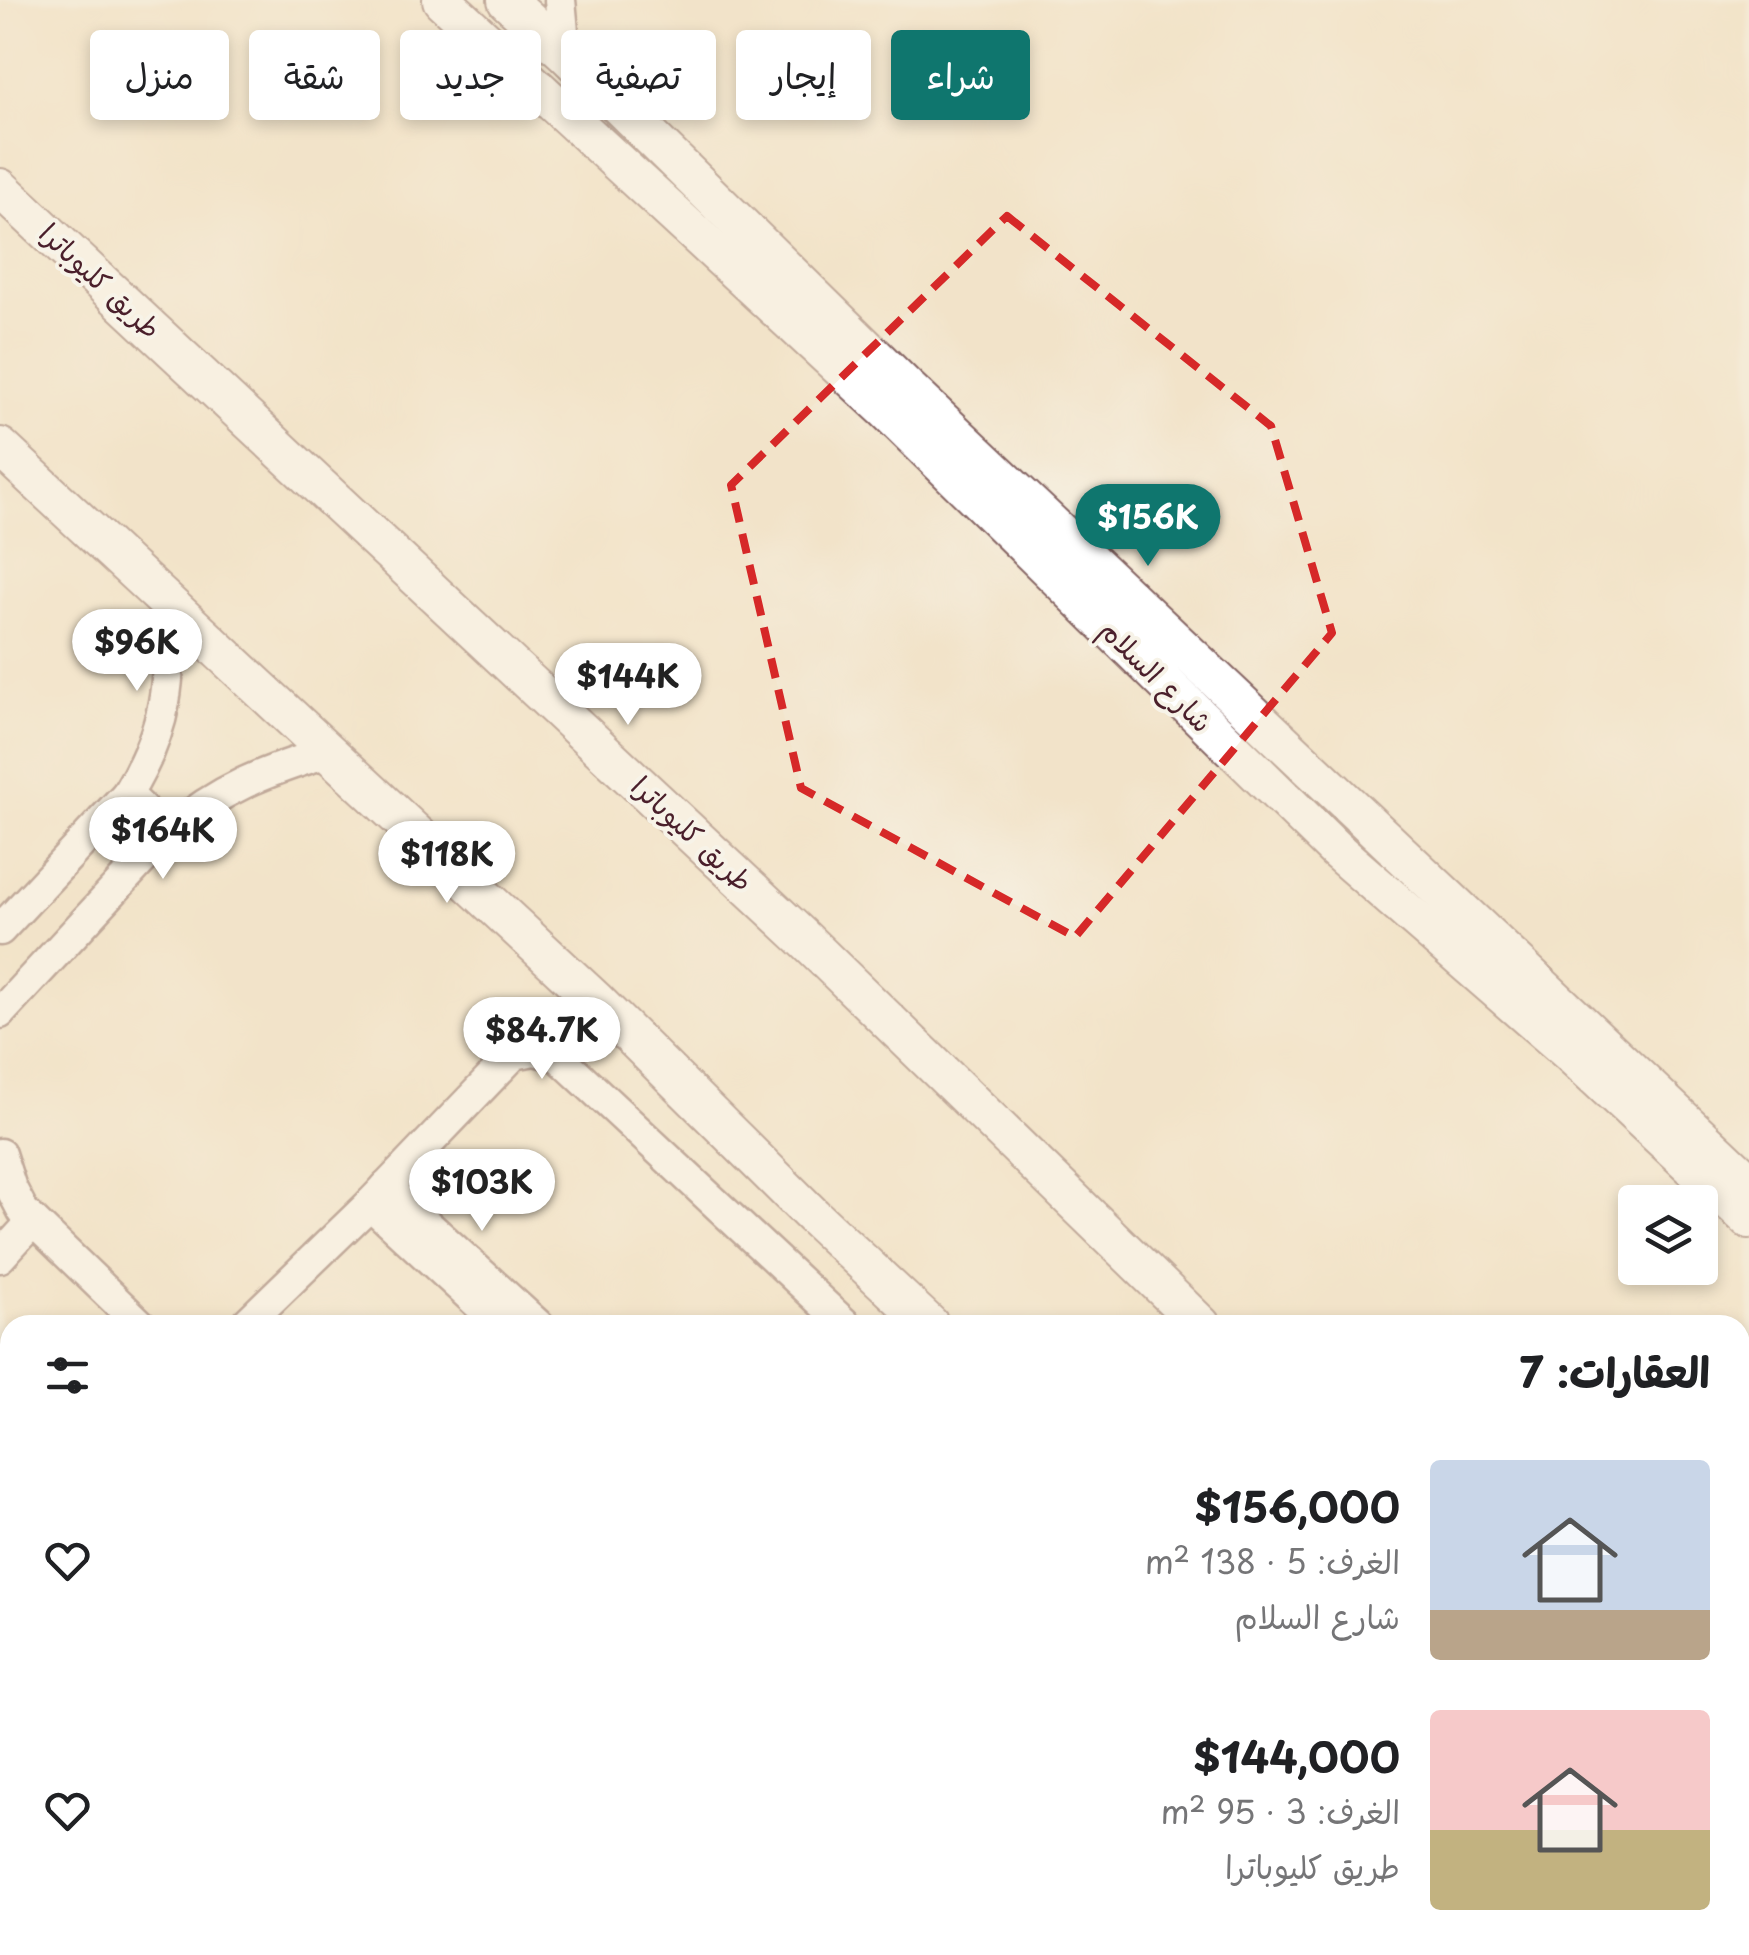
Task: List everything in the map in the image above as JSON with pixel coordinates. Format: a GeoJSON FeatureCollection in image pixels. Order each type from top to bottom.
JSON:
{"type":"FeatureCollection","features":[{"type":"Feature","properties":{"kind":"main road","name":"شارع السلام"},"geometry":{"type":"LineString","coordinates":[[442,0],[895,397],[1749,1182]]}},
{"type":"Feature","properties":{"kind":"main road","name":"شارع السلام"},"geometry":{"type":"LineString","coordinates":[[507,0],[561,49]]}},
{"type":"Feature","properties":{"kind":"main road","name":"شارع السلام"},"geometry":{"type":"LineString","coordinates":[[629,120],[1336,849],[1572,1056],[1749,1219]]}},
{"type":"Feature","properties":{"kind":"main road","name":"طريق كليوباترا"},"geometry":{"type":"LineString","coordinates":[[0,188],[801,936],[1191,1315]]}},
{"type":"Feature","properties":{"kind":"main road"},"geometry":{"type":"LineString","coordinates":[[0,447],[596,1001],[813,1216],[919,1315]]}},
{"type":"Feature","properties":{"kind":"street"},"geometry":{"type":"LineString","coordinates":[[560,0],[563,30]]}},
{"type":"Feature","properties":{"kind":"street"},"geometry":{"type":"LineString","coordinates":[[5,916],[127,794],[148,757],[163,718],[170,662],[169,602]]}},
{"type":"Feature","properties":{"kind":"street"},"geometry":{"type":"LineString","coordinates":[[0,1013],[167,833],[214,796],[240,782],[331,751]]}},
{"type":"Feature","properties":{"kind":"street"},"geometry":{"type":"LineString","coordinates":[[127,794],[167,833]]}},
{"type":"Feature","properties":{"kind":"street"},"geometry":{"type":"LineString","coordinates":[[254,1315],[378,1196],[514,1054],[534,1050],[558,1056],[835,1315]]}},
{"type":"Feature","properties":{"kind":"street"},"geometry":{"type":"LineString","coordinates":[[0,1154],[17,1213],[130,1315]]}},
{"type":"Feature","properties":{"kind":"street"},"geometry":{"type":"LineString","coordinates":[[378,1196],[511,1315]]}},
{"type":"Feature","properties":{"kind":"street"},"geometry":{"type":"LineString","coordinates":[[0,1257],[17,1213]]}},
{"type":"Feature","properties":{"kind":"highlighted area"},"geometry":{"type":"Polygon","coordinates":[[[1007,216],[1271,426],[1332,633],[1075,937],[801,788],[731,485],[1007,216]]]}}]}
